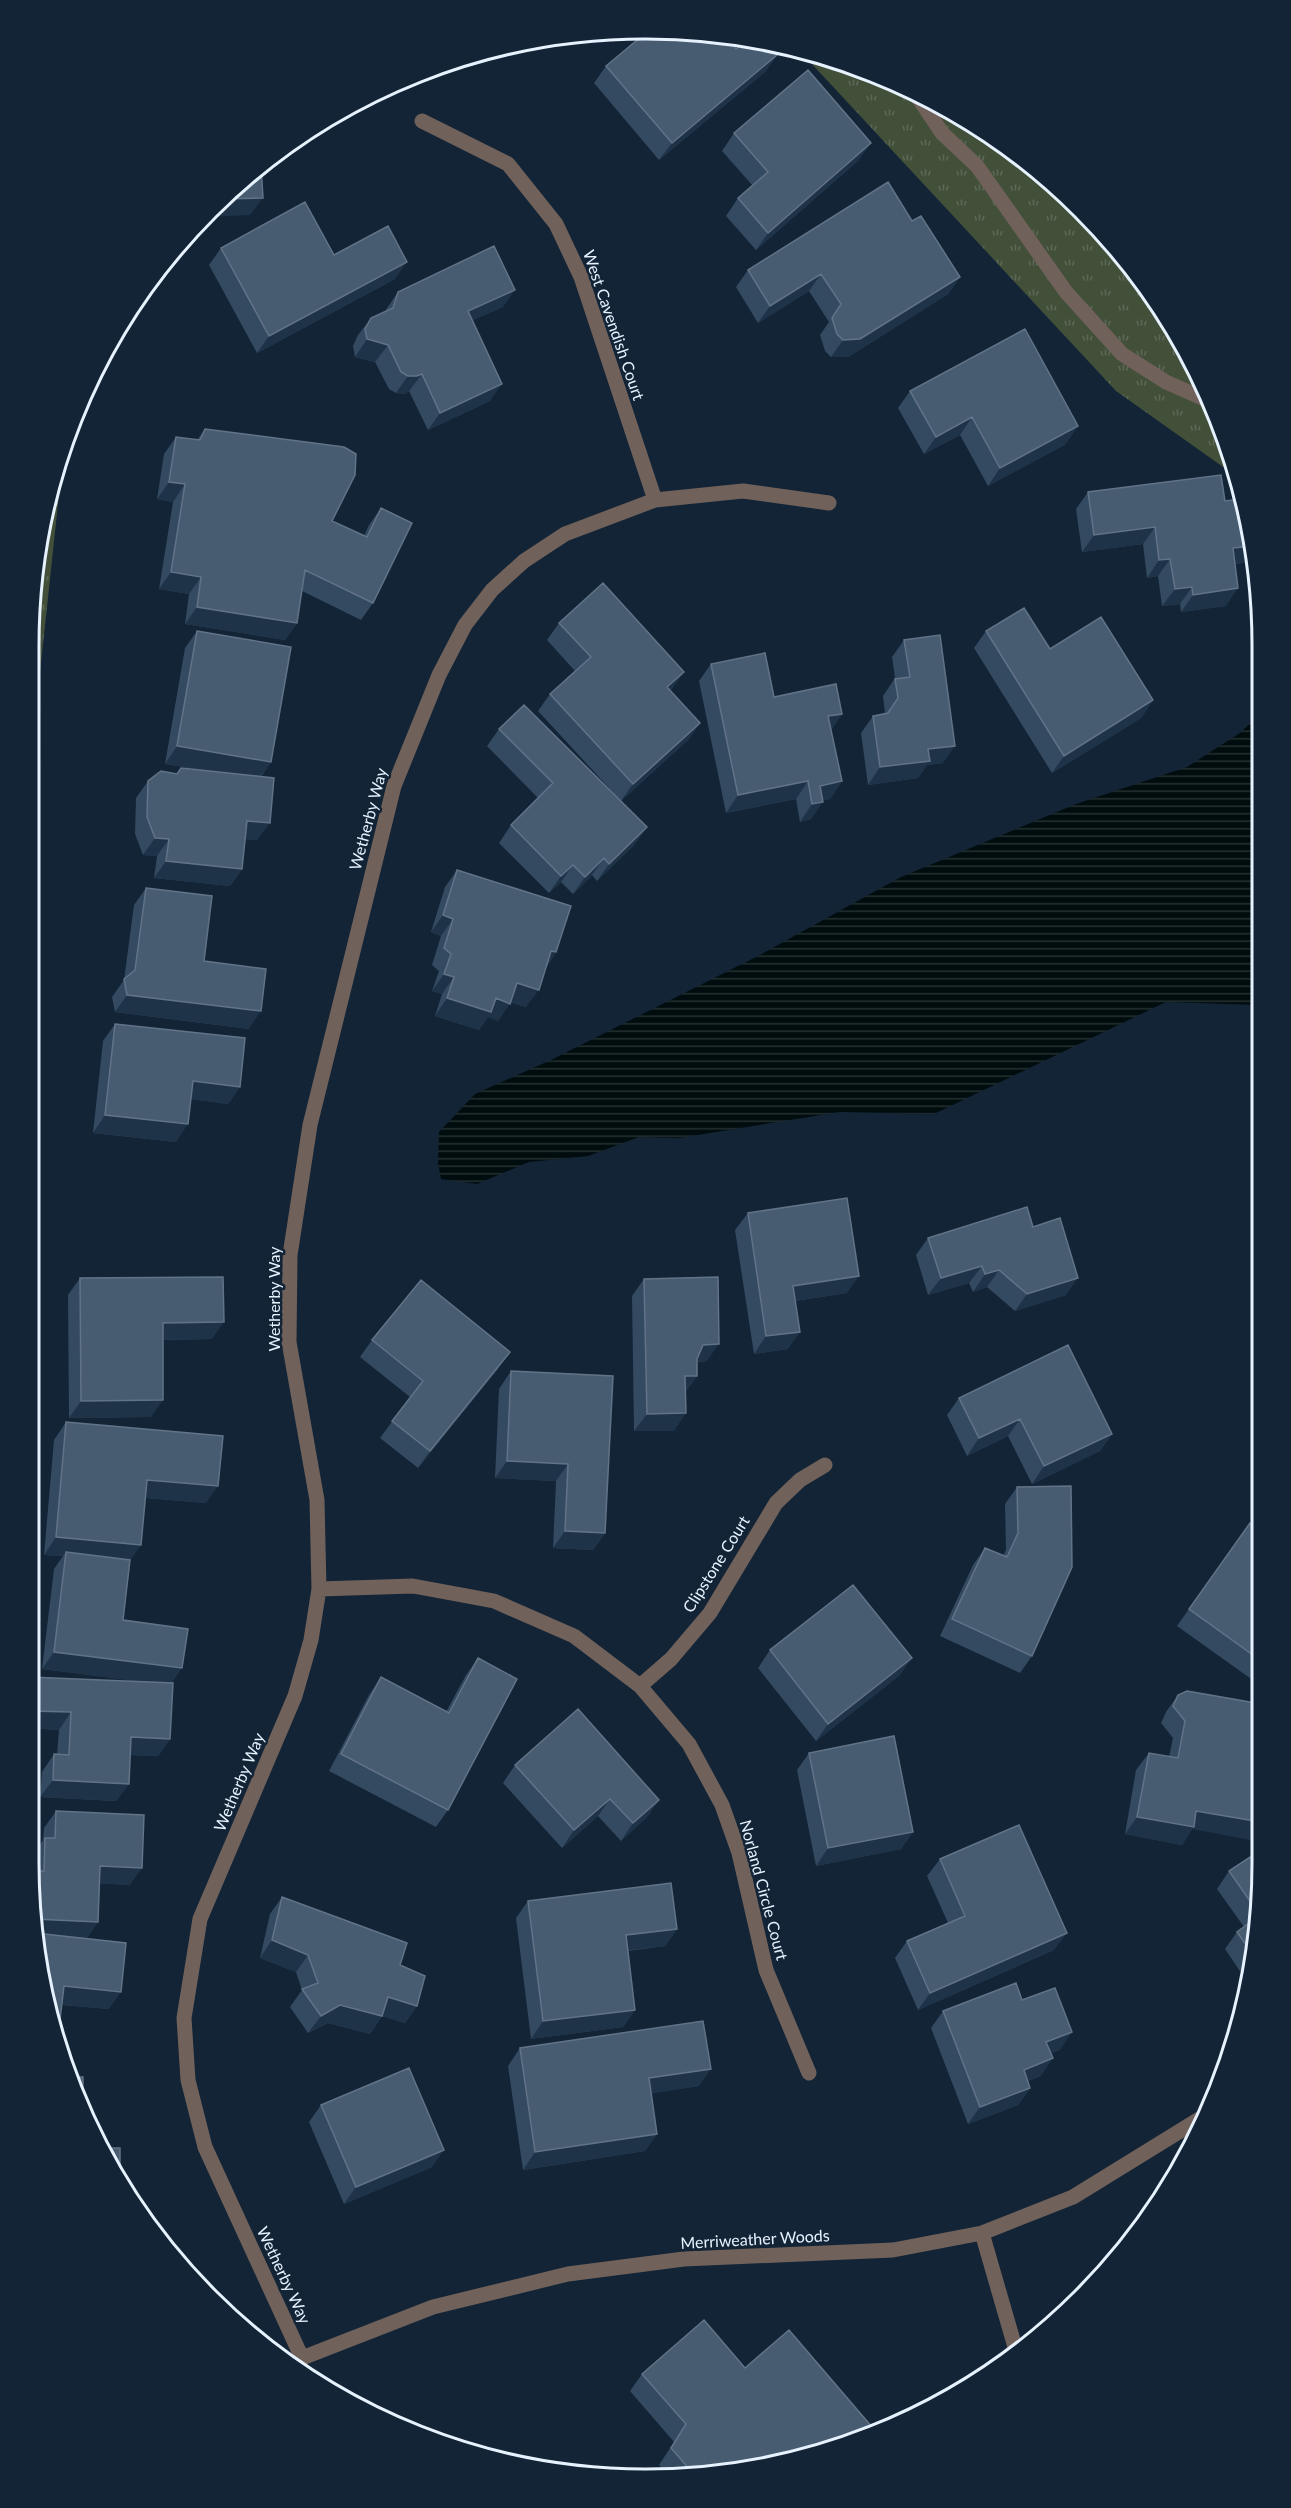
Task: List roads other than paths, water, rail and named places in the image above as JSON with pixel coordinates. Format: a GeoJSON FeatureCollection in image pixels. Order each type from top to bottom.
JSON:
{"type":"FeatureCollection","features":[{"type":"Feature","properties":{"kind":"street"},"geometry":{"type":"LineString","coordinates":[[925,108],[942,133],[977,166],[1066,292],[1122,354],[1166,382],[1198,396]]}},
{"type":"Feature","properties":{"kind":"street","name":"West Cavendish Court"},"geometry":{"type":"LineString","coordinates":[[422,121],[508,164],[556,224],[581,277],[655,500]]}},
{"type":"Feature","properties":{"kind":"street","name":"Wetherby Way"},"geometry":{"type":"LineString","coordinates":[[294,2356],[205,2147],[188,2080],[184,2018],[200,1919],[295,1696],[311,1640],[319,1588],[318,1500],[289,1342],[290,1255],[310,1125],[394,786],[439,675],[465,625],[492,590],[524,561],[565,534],[655,500],[743,491],[829,503]]}},
{"type":"Feature","properties":{"kind":"street","name":"Clipstone Court"},"geometry":{"type":"LineString","coordinates":[[640,1686],[671,1659],[710,1613],[776,1503],[800,1480],[825,1465]]}},
{"type":"Feature","properties":{"kind":"street","name":"Norland Circle Court"},"geometry":{"type":"LineString","coordinates":[[319,1588],[413,1586],[494,1601],[574,1636],[640,1686],[689,1744],[722,1805],[739,1853],[766,1970],[809,2073]]}},
{"type":"Feature","properties":{"kind":"street","name":"Merriweather Woods"},"geometry":{"type":"LineString","coordinates":[[300,2361],[433,2307],[568,2274],[684,2259],[893,2250],[982,2234],[1073,2197],[1193,2123]]}},
{"type":"Feature","properties":{"kind":"street"},"geometry":{"type":"LineString","coordinates":[[982,2234],[1014,2345]]}}]}
